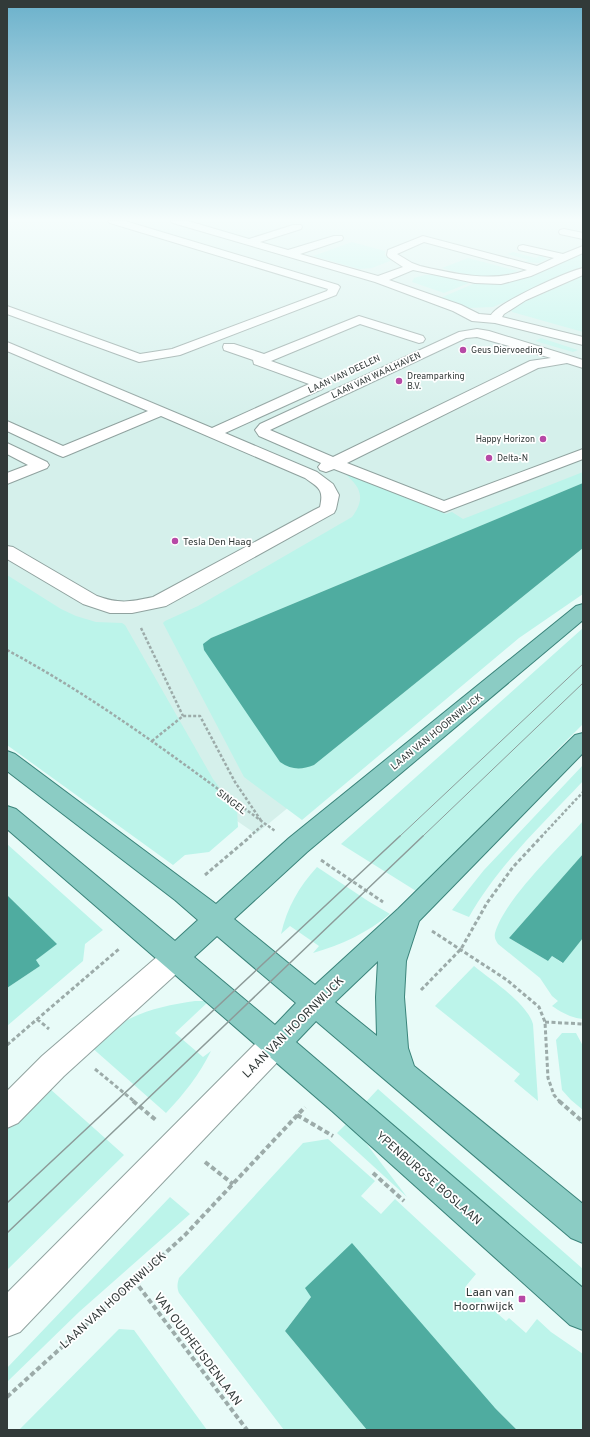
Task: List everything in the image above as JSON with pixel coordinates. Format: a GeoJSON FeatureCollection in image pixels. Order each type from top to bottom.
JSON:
{"type":"FeatureCollection","features":[{"type":"Feature","properties":{"kind":"main road","name":"LAAN VAN HOORNWIJCK"},"geometry":{"type":"LineString","coordinates":[[175,958],[298,845],[583,610]]}},
{"type":"Feature","properties":{"kind":"main road","name":"LAAN VAN HOORNWIJCK"},"geometry":{"type":"LineString","coordinates":[[275,1044],[315,1003],[407,916],[583,740]]}},
{"type":"Feature","properties":{"kind":"main road"},"geometry":{"type":"LineString","coordinates":[[7,759],[184,893],[583,1226]]}},
{"type":"Feature","properties":{"kind":"main road"},"geometry":{"type":"LineString","coordinates":[[7,815],[275,1044]]}},
{"type":"Feature","properties":{"kind":"main road"},"geometry":{"type":"LineString","coordinates":[[402,1076],[393,1048],[390,997],[392,961],[407,916]]}},
{"type":"Feature","properties":{"kind":"main road","name":"YPENBURGSE BOSLAAN"},"geometry":{"type":"LineString","coordinates":[[275,1044],[583,1312]]}},
{"type":"Feature","properties":{"kind":"street"},"geometry":{"type":"LineString","coordinates":[[7,310],[139,358],[176,352],[332,293],[334,288]]}},
{"type":"Feature","properties":{"kind":"street"},"geometry":{"type":"LineString","coordinates":[[401,288],[457,308],[476,318]]}},
{"type":"Feature","properties":{"kind":"street"},"geometry":{"type":"LineString","coordinates":[[495,319],[499,312],[522,298],[545,288]]}},
{"type":"Feature","properties":{"kind":"street"},"geometry":{"type":"LineString","coordinates":[[460,321],[476,318],[495,319],[583,341]]}},
{"type":"Feature","properties":{"kind":"street"},"geometry":{"type":"LineString","coordinates":[[321,384],[259,361],[359,320],[424,337],[398,349]]}},
{"type":"Feature","properties":{"kind":"street"},"geometry":{"type":"LineString","coordinates":[[511,324],[534,335],[583,349]]}},
{"type":"Feature","properties":{"kind":"street","name":"LAAN VAN WAALHAVEN"},"geometry":{"type":"LineString","coordinates":[[583,364],[485,334],[470,333],[265,427],[262,430],[264,433],[334,463],[444,507],[583,454]]}},
{"type":"Feature","properties":{"kind":"street"},"geometry":{"type":"LineString","coordinates":[[7,346],[311,475],[327,487],[331,495],[328,509],[158,602],[132,607],[110,607],[90,600],[7,551]]}},
{"type":"Feature","properties":{"kind":"street"},"geometry":{"type":"LineString","coordinates":[[229,346],[264,359]]}},
{"type":"Feature","properties":{"kind":"street","name":"LAAN VAN WAALHAVEN"},"geometry":{"type":"LineString","coordinates":[[311,475],[535,364],[569,360]]}},
{"type":"Feature","properties":{"kind":"street","name":"LAAN VAN DEELEN"},"geometry":{"type":"LineString","coordinates":[[213,434],[335,378]]}},
{"type":"Feature","properties":{"kind":"street"},"geometry":{"type":"LineString","coordinates":[[7,425],[63,452],[161,411]]}},
{"type":"Feature","properties":{"kind":"street"},"geometry":{"type":"LineString","coordinates":[[7,448],[41,465],[7,479]]}},
{"type":"Feature","properties":{"kind":"street"},"geometry":{"type":"LineString","coordinates":[[7,457],[36,473],[7,486]]}},
{"type":"Feature","properties":{"kind":"street","name":"LAAN VAN HOORNWIJCK"},"geometry":{"type":"LineString","coordinates":[[7,1113],[72,1048],[175,958]]}},
{"type":"Feature","properties":{"kind":"street","name":"LAAN VAN HOORNWIJCK"},"geometry":{"type":"LineString","coordinates":[[7,1319],[275,1044]]}},
{"type":"Feature","properties":{"kind":"path"},"geometry":{"type":"LineString","coordinates":[[132,607],[183,716]]}},
{"type":"Feature","properties":{"kind":"path","name":"SINGEL"},"geometry":{"type":"LineString","coordinates":[[7,650],[50,673],[152,741],[264,824],[461,949]]}},
{"type":"Feature","properties":{"kind":"path"},"geometry":{"type":"LineString","coordinates":[[152,741],[183,716],[200,716],[235,782],[264,824]]}},
{"type":"Feature","properties":{"kind":"path"},"geometry":{"type":"LineString","coordinates":[[583,792],[513,867],[486,904],[461,949],[507,980],[539,1007],[545,1022],[548,1078],[554,1095],[562,1106],[583,1122]]}},
{"type":"Feature","properties":{"kind":"path"},"geometry":{"type":"LineString","coordinates":[[7,1045],[37,1019],[181,1142]]}},
{"type":"Feature","properties":{"kind":"path"},"geometry":{"type":"LineString","coordinates":[[545,1022],[583,1024]]}},
{"type":"Feature","properties":{"kind":"path"},"geometry":{"type":"LineString","coordinates":[[297,1115],[333,1136],[338,1141]]}},
{"type":"Feature","properties":{"kind":"path","name":"LAAN VAN HOORNWIJCK"},"geometry":{"type":"LineString","coordinates":[[7,1397],[185,1235],[233,1184],[181,1142]]}},
{"type":"Feature","properties":{"kind":"path"},"geometry":{"type":"LineString","coordinates":[[371,1171],[404,1201]]}},
{"type":"Feature","properties":{"kind":"path","name":"VAN OUDHEUSDENLAAN"},"geometry":{"type":"LineString","coordinates":[[134,1280],[247,1430]]}},
{"type":"Feature","properties":{"kind":"shaded area"},"geometry":{"type":"Polygon","coordinates":[[[7,288],[583,288],[583,566],[256,834],[7,663],[7,288]]]}},
{"type":"Feature","properties":{"kind":"shaded area"},"geometry":{"type":"Polygon","coordinates":[[[430,288],[456,288],[444,293],[430,288]]]}},
{"type":"Feature","properties":{"kind":"shaded area"},"geometry":{"type":"Polygon","coordinates":[[[464,288],[537,288],[493,307],[468,308],[438,299],[464,288]]]}},
{"type":"Feature","properties":{"kind":"shaded area"},"geometry":{"type":"Polygon","coordinates":[[[556,288],[583,288],[583,332],[512,312],[511,308],[556,288]]]}},
{"type":"Feature","properties":{"kind":"shaded area"},"geometry":{"type":"Polygon","coordinates":[[[541,338],[578,350],[573,352],[535,341],[541,338]]]}},
{"type":"Feature","properties":{"kind":"shaded area"},"geometry":{"type":"Polygon","coordinates":[[[583,472],[583,483],[211,638],[204,644],[280,762],[314,765],[583,548],[583,594],[519,638],[302,820],[244,777],[163,623],[165,621],[198,606],[352,517],[359,504],[360,493],[350,478],[344,473],[446,514],[452,512],[463,519],[583,472]]]}},
{"type":"Feature","properties":{"kind":"shaded area"},"geometry":{"type":"Polygon","coordinates":[[[583,483],[583,548],[314,765],[305,768],[293,768],[280,762],[204,650],[203,644],[211,638],[583,483]]]}},
{"type":"Feature","properties":{"kind":"shaded area"},"geometry":{"type":"Polygon","coordinates":[[[7,575],[61,609],[76,616],[96,622],[122,623],[125,625],[213,779],[237,811],[238,827],[209,852],[185,855],[173,865],[7,745],[7,575]]]}},
{"type":"Feature","properties":{"kind":"shaded area"},"geometry":{"type":"Polygon","coordinates":[[[583,628],[583,724],[416,891],[341,844],[583,628]]]}},
{"type":"Feature","properties":{"kind":"shaded area"},"geometry":{"type":"Polygon","coordinates":[[[583,765],[583,781],[507,862],[493,880],[469,917],[452,910],[484,870],[583,765]]]}},
{"type":"Feature","properties":{"kind":"shaded area"},"geometry":{"type":"Polygon","coordinates":[[[583,821],[583,854],[509,938],[548,961],[552,956],[562,963],[583,938],[583,1019],[570,1016],[552,1006],[558,1001],[552,996],[540,978],[498,944],[495,939],[495,933],[500,920],[520,890],[583,821]]]}},
{"type":"Feature","properties":{"kind":"shaded area"},"geometry":{"type":"Polygon","coordinates":[[[7,844],[103,930],[85,944],[83,961],[7,1026],[7,988],[40,966],[36,960],[56,944],[7,895],[7,844]]]}},
{"type":"Feature","properties":{"kind":"shaded area"},"geometry":{"type":"Polygon","coordinates":[[[583,854],[583,938],[563,963],[552,956],[548,961],[509,938],[583,854]]]}},
{"type":"Feature","properties":{"kind":"shaded area"},"geometry":{"type":"Polygon","coordinates":[[[317,867],[390,914],[363,933],[334,946],[313,953],[319,946],[290,926],[281,934],[294,898],[317,867]]]}},
{"type":"Feature","properties":{"kind":"shaded area"},"geometry":{"type":"Polygon","coordinates":[[[7,895],[57,944],[36,960],[40,966],[7,988],[7,895]]]}},
{"type":"Feature","properties":{"kind":"shaded area"},"geometry":{"type":"Polygon","coordinates":[[[474,966],[508,992],[524,1008],[533,1024],[538,1101],[514,1081],[520,1074],[435,1006],[474,966]]]}},
{"type":"Feature","properties":{"kind":"shaded area"},"geometry":{"type":"Polygon","coordinates":[[[195,1001],[209,1001],[175,1033],[203,1057],[211,1051],[191,1084],[166,1113],[90,1046],[116,1026],[138,1015],[165,1006],[195,1001]]]}},
{"type":"Feature","properties":{"kind":"shaded area"},"geometry":{"type":"Polygon","coordinates":[[[562,1033],[576,1033],[583,1046],[583,1110],[562,1090],[556,1040],[562,1033]]]}},
{"type":"Feature","properties":{"kind":"shaded area"},"geometry":{"type":"Polygon","coordinates":[[[49,1088],[124,1155],[7,1270],[7,1129],[49,1088]]]}},
{"type":"Feature","properties":{"kind":"shaded area"},"geometry":{"type":"Polygon","coordinates":[[[378,1089],[583,1269],[583,1291],[364,1104],[378,1089]]]}},
{"type":"Feature","properties":{"kind":"shaded area"},"geometry":{"type":"Polygon","coordinates":[[[346,1124],[359,1134],[407,1197],[337,1133],[346,1124]]]}},
{"type":"Feature","properties":{"kind":"shaded area"},"geometry":{"type":"Polygon","coordinates":[[[328,1139],[375,1181],[361,1196],[381,1214],[395,1199],[476,1274],[466,1286],[506,1321],[509,1318],[526,1333],[537,1319],[551,1332],[583,1354],[583,1430],[517,1430],[495,1408],[311,1297],[285,1331],[367,1430],[284,1430],[179,1293],[178,1282],[179,1278],[303,1143],[328,1139]]]}},
{"type":"Feature","properties":{"kind":"shaded area"},"geometry":{"type":"Polygon","coordinates":[[[170,1197],[190,1214],[79,1312],[7,1382],[7,1368],[170,1197]]]}},
{"type":"Feature","properties":{"kind":"shaded area"},"geometry":{"type":"Polygon","coordinates":[[[352,1243],[495,1408],[517,1430],[367,1430],[285,1331],[311,1297],[305,1288],[352,1243]]]}},
{"type":"Feature","properties":{"kind":"shaded area"},"geometry":{"type":"Polygon","coordinates":[[[119,1329],[134,1330],[207,1430],[19,1430],[119,1329]]]}},
{"type":"Feature","properties":{"kind":"tram line"},"geometry":{"type":"LineString","coordinates":[[399,837],[583,664]]}},
{"type":"Feature","properties":{"kind":"tram line"},"geometry":{"type":"LineString","coordinates":[[422,837],[583,683]]}},
{"type":"Feature","properties":{"kind":"tram line"},"geometry":{"type":"LineString","coordinates":[[7,1203],[400,836]]}},
{"type":"Feature","properties":{"kind":"tram line"},"geometry":{"type":"LineString","coordinates":[[7,1233],[423,836]]}},
{"type":"Feature","properties":{"kind":"place","name":"Geus Diervoeding"},"geometry":{"type":"Point","coordinates":[463,350]}},
{"type":"Feature","properties":{"kind":"place","name":"Dreamparking B.V."},"geometry":{"type":"Point","coordinates":[399,381]}},
{"type":"Feature","properties":{"kind":"place","name":"Happy Horizon"},"geometry":{"type":"Point","coordinates":[543,439]}},
{"type":"Feature","properties":{"kind":"place","name":"Delta-N"},"geometry":{"type":"Point","coordinates":[489,458]}},
{"type":"Feature","properties":{"kind":"place","name":"Tesla Den Haag"},"geometry":{"type":"Point","coordinates":[175,541]}},
{"type":"Feature","properties":{"kind":"place","name":"Laan van Hoornwijck"},"geometry":{"type":"Point","coordinates":[522,1299]}}]}
